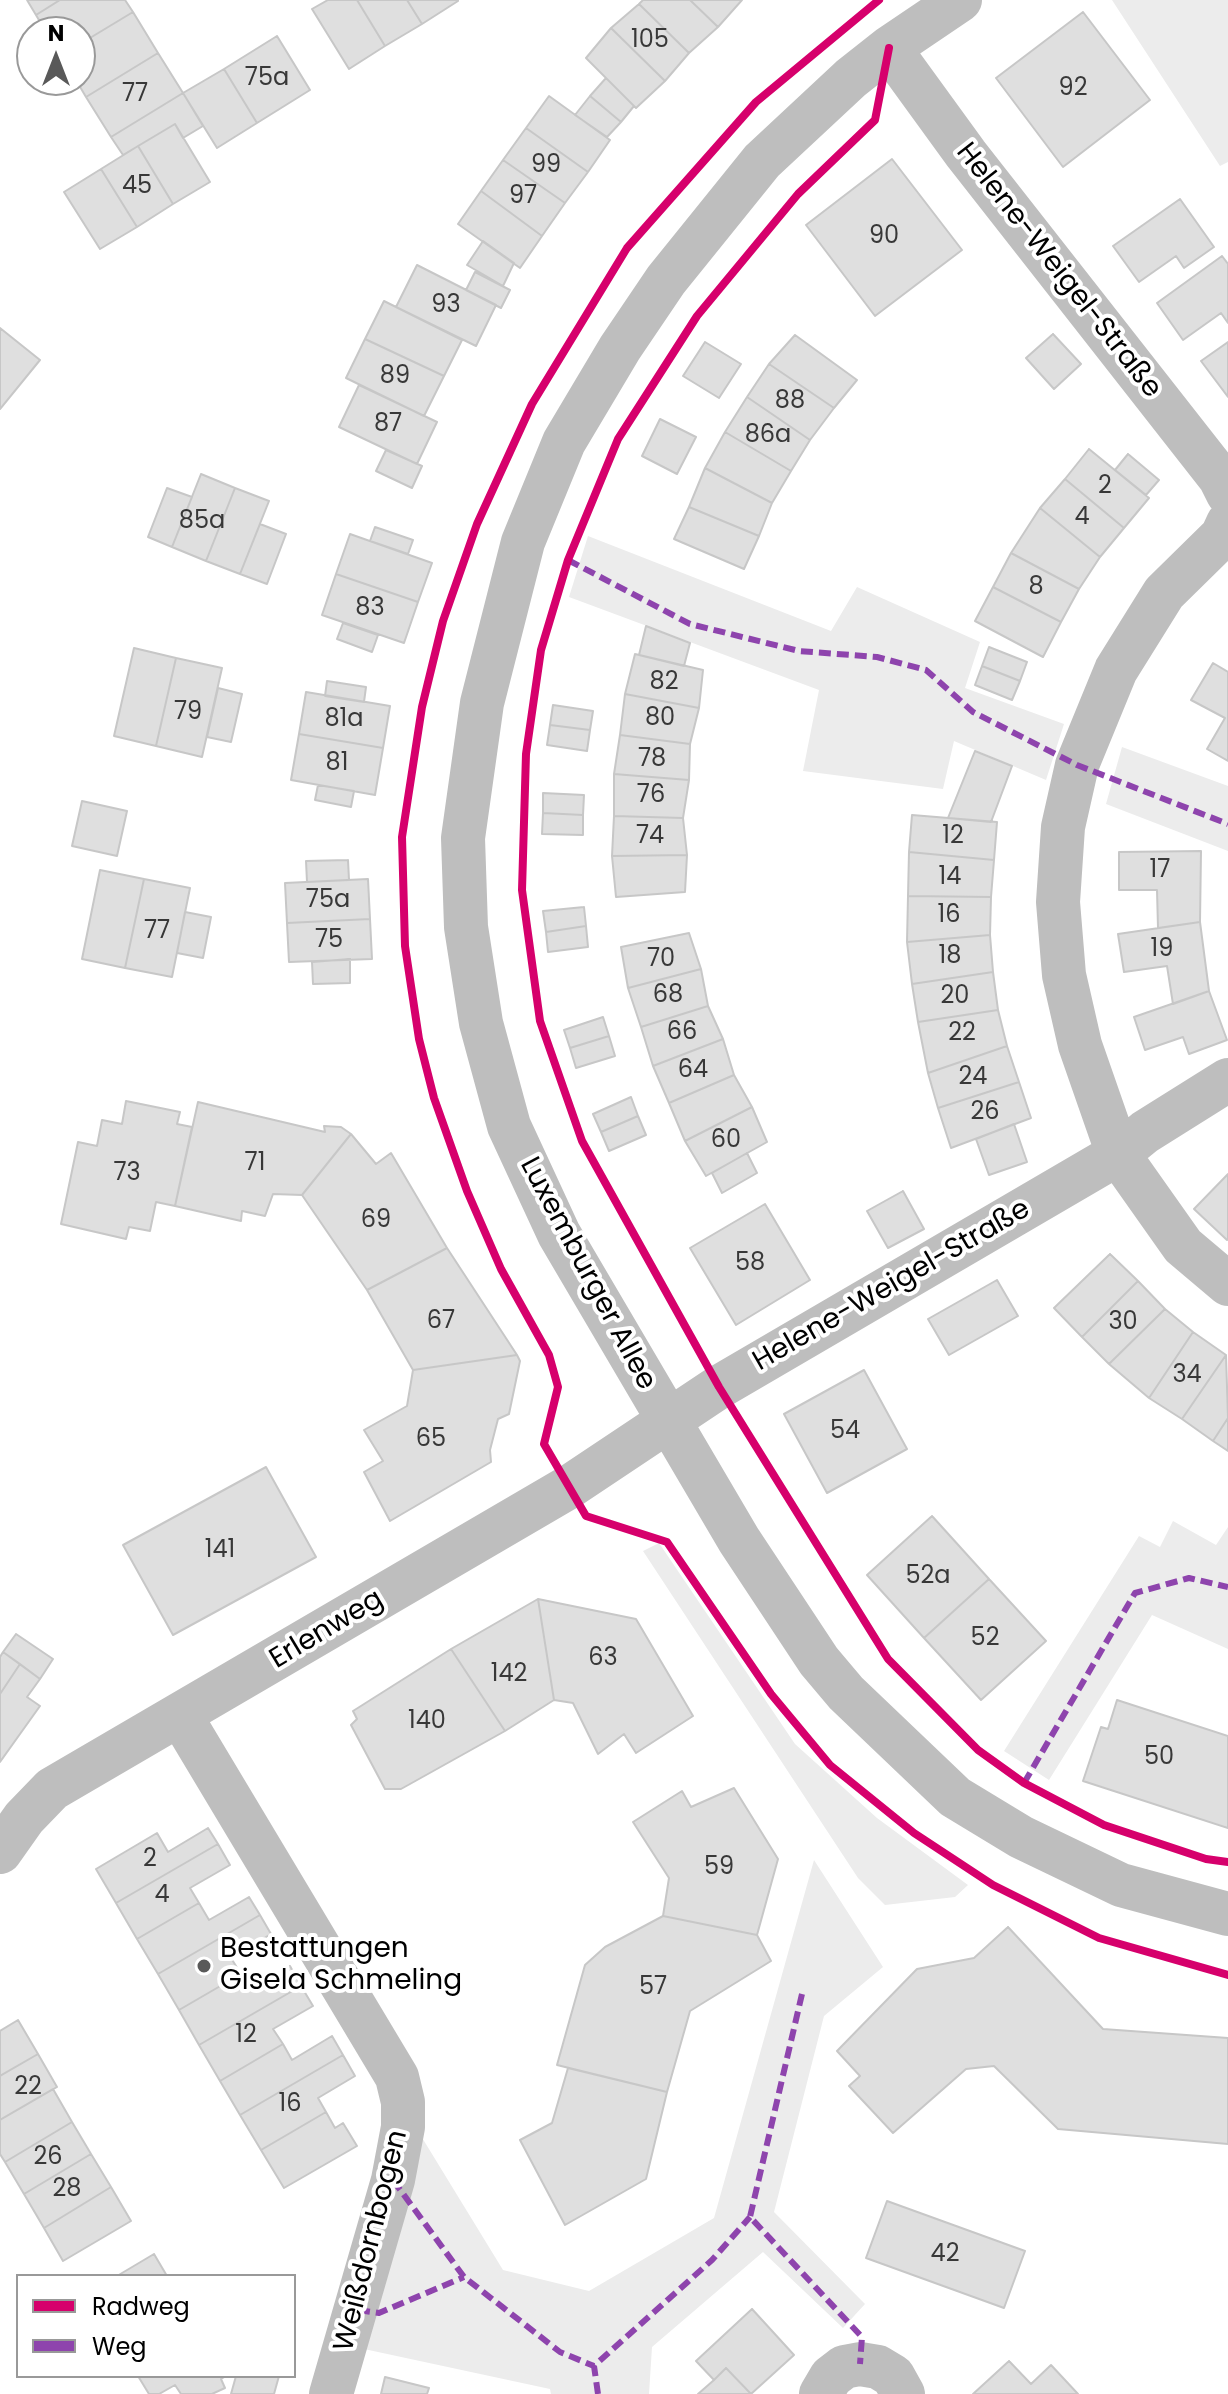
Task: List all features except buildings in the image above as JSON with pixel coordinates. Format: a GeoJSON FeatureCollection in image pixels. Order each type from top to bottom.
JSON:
{"type":"FeatureCollection","features":[{"type":"Feature","properties":{"kind":"street","name":"Luxemburger Allee"},"geometry":{"type":"LineString","coordinates":[[960,0],[889,48],[762,161],[666,280],[620,348],[564,442],[523,542],[482,703],[463,838],[466,927],[481,1023],[509,1126],[559,1234],[771,1593],[819,1661],[846,1693],[955,1797],[1021,1837],[1121,1885],[1228,1914]]}},
{"type":"Feature","properties":{"kind":"street","name":"Helene-Weigel-Straße"},"geometry":{"type":"LineString","coordinates":[[889,48],[966,154],[1220,478],[1228,494]]}},
{"type":"Feature","properties":{"kind":"street"},"geometry":{"type":"LineString","coordinates":[[1228,523],[1222,536],[1164,593],[1116,670],[1083,747],[1063,827],[1058,902],[1064,975],[1080,1045],[1118,1154],[1183,1246],[1228,1284]]}},
{"type":"Feature","properties":{"kind":"street","name":"Helene-Weigel-Straße"},"geometry":{"type":"LineString","coordinates":[[667,1421],[733,1379],[1118,1154],[1145,1132],[1228,1080]]}},
{"type":"Feature","properties":{"kind":"street","name":"Erlenweg"},"geometry":{"type":"LineString","coordinates":[[0,1852],[24,1818],[52,1789],[569,1487],[667,1421]]}},
{"type":"Feature","properties":{"kind":"street","name":"Weißdornbogen"},"geometry":{"type":"LineString","coordinates":[[180,1715],[397,2077],[403,2102],[403,2127],[393,2180],[331,2394]]}},
{"type":"Feature","properties":{"kind":"street"},"geometry":{"type":"LineString","coordinates":[[821,2394],[831,2377],[844,2367],[860,2364],[878,2367],[893,2376],[903,2394]]}},
{"type":"Feature","properties":{"kind":"shaded area"},"geometry":{"type":"Polygon","coordinates":[[[1112,0],[1228,0],[1228,162],[1220,166],[1112,0]]]}},
{"type":"Feature","properties":{"kind":"shaded area"},"geometry":{"type":"Polygon","coordinates":[[[588,536],[831,631],[857,587],[980,642],[965,688],[1064,724],[1046,780],[954,741],[943,789],[803,771],[819,690],[569,597],[588,536]]]}},
{"type":"Feature","properties":{"kind":"shaded area"},"geometry":{"type":"Polygon","coordinates":[[[1122,747],[1228,786],[1228,851],[1106,804],[1122,747]]]}},
{"type":"Feature","properties":{"kind":"shaded area"},"geometry":{"type":"Polygon","coordinates":[[[1173,1521],[1216,1545],[1228,1527],[1228,1649],[1152,1615],[1049,1780],[1004,1751],[1139,1536],[1160,1547],[1173,1521]]]}},
{"type":"Feature","properties":{"kind":"shaded area"},"geometry":{"type":"Polygon","coordinates":[[[659,1543],[795,1744],[877,1818],[968,1885],[955,1897],[885,1905],[858,1878],[643,1551],[659,1543]]]}},
{"type":"Feature","properties":{"kind":"shaded area"},"geometry":{"type":"Polygon","coordinates":[[[814,1860],[883,1967],[824,2016],[774,2212],[865,2304],[843,2328],[763,2252],[652,2347],[649,2394],[551,2394],[550,2389],[364,2349],[421,2136],[503,2270],[589,2291],[714,2218],[814,1860]]]}},
{"type":"Feature","properties":{"kind":"marked path"},"geometry":{"type":"LineString","coordinates":[[568,560],[690,624],[799,651],[877,657],[926,670],[973,712],[1077,765],[1228,824]]}},
{"type":"Feature","properties":{"kind":"marked path"},"geometry":{"type":"LineString","coordinates":[[1024,1783],[1135,1593],[1189,1578],[1228,1587]]}},
{"type":"Feature","properties":{"kind":"marked path"},"geometry":{"type":"LineString","coordinates":[[802,1994],[750,2217],[862,2337],[860,2364]]}},
{"type":"Feature","properties":{"kind":"marked path"},"geometry":{"type":"LineString","coordinates":[[393,2180],[464,2277],[560,2352],[594,2366]]}},
{"type":"Feature","properties":{"kind":"marked path"},"geometry":{"type":"LineString","coordinates":[[598,2394],[594,2366],[712,2260],[750,2217]]}},
{"type":"Feature","properties":{"kind":"marked path"},"geometry":{"type":"LineString","coordinates":[[358,2310],[379,2313],[464,2277]]}},
{"type":"Feature","properties":{"kind":"cycle path"},"geometry":{"type":"LineString","coordinates":[[879,0],[756,102],[627,248],[532,404],[477,524],[443,621],[422,707],[402,837],[405,946],[419,1039],[434,1098],[467,1191],[501,1269],[549,1355],[558,1387],[544,1444],[586,1516],[667,1542],[771,1694],[830,1765],[914,1833],[993,1885],[1099,1938],[1228,1975]]}},
{"type":"Feature","properties":{"kind":"cycle path"},"geometry":{"type":"LineString","coordinates":[[889,48],[875,120],[798,194],[697,316],[618,439],[568,560],[541,650],[526,754],[522,890],[540,1021],[582,1141],[719,1387],[888,1659],[978,1750],[1024,1783],[1104,1825],[1206,1859],[1228,1862]]}},
{"type":"Feature","properties":{"kind":"place","name":"Bestattungen Gisela Schmeling"},"geometry":{"type":"Point","coordinates":[204,1966]}}]}
